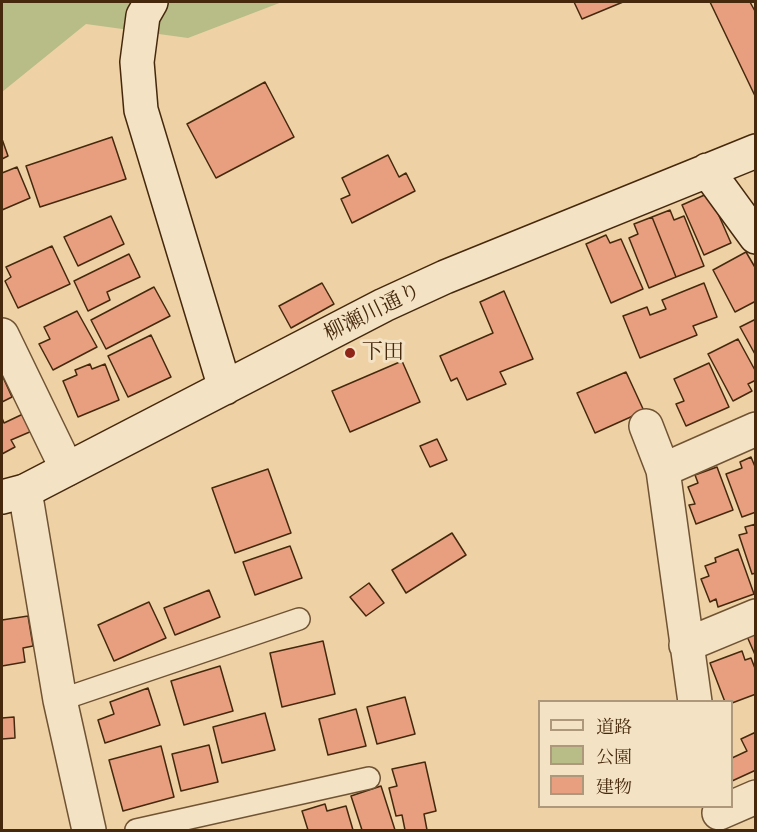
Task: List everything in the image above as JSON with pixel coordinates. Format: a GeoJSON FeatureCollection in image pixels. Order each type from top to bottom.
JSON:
{"type":"FeatureCollection","features":[{"type":"Feature","properties":{"kind":"street"},"geometry":{"type":"LineString","coordinates":[[151,2],[143,16],[137,62],[141,110],[225,388]]}},
{"type":"Feature","properties":{"kind":"street","name":"柳瀬川通り"},"geometry":{"type":"LineString","coordinates":[[14,494],[68,469],[384,305],[445,277],[756,151]]}},
{"type":"Feature","properties":{"kind":"street"},"geometry":{"type":"LineString","coordinates":[[707,170],[756,237]]}},
{"type":"Feature","properties":{"kind":"street"},"geometry":{"type":"LineString","coordinates":[[2,335],[68,469]]}},
{"type":"Feature","properties":{"kind":"street"},"geometry":{"type":"LineString","coordinates":[[646,426],[663,470],[695,700]]}},
{"type":"Feature","properties":{"kind":"street"},"geometry":{"type":"LineString","coordinates":[[663,470],[756,429]]}},
{"type":"Feature","properties":{"kind":"street"},"geometry":{"type":"LineString","coordinates":[[14,494],[89,831]]}},
{"type":"Feature","properties":{"kind":"street"},"geometry":{"type":"LineString","coordinates":[[686,645],[756,616]]}},
{"type":"Feature","properties":{"kind":"street"},"geometry":{"type":"LineString","coordinates":[[720,817],[756,797]]}},
{"type":"Feature","properties":{"kind":"lane"},"geometry":{"type":"LineString","coordinates":[[60,700],[299,619]]}},
{"type":"Feature","properties":{"kind":"lane"},"geometry":{"type":"LineString","coordinates":[[136,831],[369,778]]}},
{"type":"Feature","properties":{"kind":"green space"},"geometry":{"type":"Polygon","coordinates":[[[2,2],[282,2],[188,38],[86,24],[2,92],[2,2]]]}},
{"type":"Feature","properties":{"kind":"building"},"geometry":{"type":"Polygon","coordinates":[[[574,2],[623,2],[582,19],[574,2]]]}},
{"type":"Feature","properties":{"kind":"building"},"geometry":{"type":"Polygon","coordinates":[[[710,2],[750,2],[756,13],[756,98],[710,2]]]}},
{"type":"Feature","properties":{"kind":"building"},"geometry":{"type":"Polygon","coordinates":[[[265,82],[294,137],[216,178],[187,124],[265,82]]]}},
{"type":"Feature","properties":{"kind":"building"},"geometry":{"type":"Polygon","coordinates":[[[112,137],[126,179],[40,207],[26,166],[112,137]]]}},
{"type":"Feature","properties":{"kind":"building"},"geometry":{"type":"Polygon","coordinates":[[[2,139],[8,156],[2,159],[2,139]]]}},
{"type":"Feature","properties":{"kind":"building"},"geometry":{"type":"Polygon","coordinates":[[[388,155],[399,177],[406,173],[415,191],[352,223],[341,199],[350,195],[342,178],[388,155]]]}},
{"type":"Feature","properties":{"kind":"building"},"geometry":{"type":"Polygon","coordinates":[[[17,167],[30,198],[2,210],[2,173],[17,167]]]}},
{"type":"Feature","properties":{"kind":"building"},"geometry":{"type":"Polygon","coordinates":[[[709,193],[731,243],[704,255],[682,205],[709,193]]]}},
{"type":"Feature","properties":{"kind":"building"},"geometry":{"type":"Polygon","coordinates":[[[670,210],[674,220],[684,216],[704,266],[676,277],[652,217],[670,210]]]}},
{"type":"Feature","properties":{"kind":"building"},"geometry":{"type":"Polygon","coordinates":[[[111,216],[124,244],[78,266],[64,237],[111,216]]]}},
{"type":"Feature","properties":{"kind":"building"},"geometry":{"type":"Polygon","coordinates":[[[652,217],[676,277],[649,288],[629,238],[638,234],[634,224],[652,217]]]}},
{"type":"Feature","properties":{"kind":"building"},"geometry":{"type":"Polygon","coordinates":[[[606,235],[610,243],[621,239],[643,289],[611,303],[586,244],[606,235]]]}},
{"type":"Feature","properties":{"kind":"building"},"geometry":{"type":"Polygon","coordinates":[[[52,246],[70,284],[18,308],[5,281],[11,277],[6,267],[52,246]]]}},
{"type":"Feature","properties":{"kind":"building"},"geometry":{"type":"Polygon","coordinates":[[[746,252],[756,269],[756,301],[735,312],[713,270],[746,252]]]}},
{"type":"Feature","properties":{"kind":"building"},"geometry":{"type":"Polygon","coordinates":[[[129,254],[140,277],[107,292],[110,300],[88,311],[74,281],[129,254]]]}},
{"type":"Feature","properties":{"kind":"building"},"geometry":{"type":"Polygon","coordinates":[[[322,283],[334,304],[291,328],[279,306],[322,283]]]}},
{"type":"Feature","properties":{"kind":"building"},"geometry":{"type":"Polygon","coordinates":[[[704,283],[717,317],[693,326],[697,335],[640,358],[623,316],[647,307],[650,315],[666,309],[662,300],[704,283]]]}},
{"type":"Feature","properties":{"kind":"building"},"geometry":{"type":"Polygon","coordinates":[[[154,287],[170,316],[106,349],[91,320],[154,287]]]}},
{"type":"Feature","properties":{"kind":"building"},"geometry":{"type":"Polygon","coordinates":[[[504,291],[533,359],[500,372],[506,384],[467,400],[457,378],[451,381],[440,356],[493,333],[480,302],[504,291]]]}},
{"type":"Feature","properties":{"kind":"building"},"geometry":{"type":"Polygon","coordinates":[[[77,311],[97,347],[53,370],[39,344],[50,339],[44,327],[77,311]]]}},
{"type":"Feature","properties":{"kind":"building"},"geometry":{"type":"Polygon","coordinates":[[[756,319],[756,356],[740,327],[756,319]]]}},
{"type":"Feature","properties":{"kind":"building"},"geometry":{"type":"Polygon","coordinates":[[[151,335],[171,377],[128,397],[108,356],[151,335]]]}},
{"type":"Feature","properties":{"kind":"building"},"geometry":{"type":"Polygon","coordinates":[[[738,339],[756,372],[756,380],[748,384],[752,391],[733,401],[708,354],[738,339]]]}},
{"type":"Feature","properties":{"kind":"building"},"geometry":{"type":"Polygon","coordinates":[[[402,361],[420,402],[350,432],[332,391],[402,361]]]}},
{"type":"Feature","properties":{"kind":"building"},"geometry":{"type":"Polygon","coordinates":[[[709,363],[729,407],[686,426],[676,404],[684,401],[674,379],[709,363]]]}},
{"type":"Feature","properties":{"kind":"building"},"geometry":{"type":"Polygon","coordinates":[[[90,364],[92,369],[105,364],[119,400],[78,417],[63,381],[77,375],[75,370],[90,364]]]}},
{"type":"Feature","properties":{"kind":"building"},"geometry":{"type":"Polygon","coordinates":[[[626,372],[644,411],[595,433],[577,393],[626,372]]]}},
{"type":"Feature","properties":{"kind":"building"},"geometry":{"type":"Polygon","coordinates":[[[2,375],[12,397],[2,402],[2,375]]]}},
{"type":"Feature","properties":{"kind":"building"},"geometry":{"type":"Polygon","coordinates":[[[23,414],[32,431],[11,440],[15,447],[2,454],[2,418],[4,423],[23,414]]]}},
{"type":"Feature","properties":{"kind":"building"},"geometry":{"type":"Polygon","coordinates":[[[437,439],[447,460],[430,467],[420,446],[437,439]]]}},
{"type":"Feature","properties":{"kind":"building"},"geometry":{"type":"Polygon","coordinates":[[[751,457],[756,469],[756,512],[742,517],[726,474],[742,468],[740,462],[751,457]]]}},
{"type":"Feature","properties":{"kind":"building"},"geometry":{"type":"Polygon","coordinates":[[[717,467],[733,510],[696,524],[689,505],[695,504],[688,487],[698,483],[695,475],[717,467]]]}},
{"type":"Feature","properties":{"kind":"building"},"geometry":{"type":"Polygon","coordinates":[[[268,469],[291,533],[235,553],[212,488],[268,469]]]}},
{"type":"Feature","properties":{"kind":"building"},"geometry":{"type":"Polygon","coordinates":[[[756,524],[756,573],[752,574],[739,535],[747,533],[745,527],[756,524]]]}},
{"type":"Feature","properties":{"kind":"building"},"geometry":{"type":"Polygon","coordinates":[[[452,533],[466,555],[406,593],[392,570],[452,533]]]}},
{"type":"Feature","properties":{"kind":"building"},"geometry":{"type":"Polygon","coordinates":[[[290,546],[302,578],[255,595],[243,562],[290,546]]]}},
{"type":"Feature","properties":{"kind":"building"},"geometry":{"type":"Polygon","coordinates":[[[738,549],[754,594],[718,607],[716,599],[710,602],[701,579],[709,576],[705,566],[716,562],[715,558],[738,549]]]}},
{"type":"Feature","properties":{"kind":"building"},"geometry":{"type":"Polygon","coordinates":[[[369,583],[384,603],[366,616],[350,597],[369,583]]]}},
{"type":"Feature","properties":{"kind":"building"},"geometry":{"type":"Polygon","coordinates":[[[209,590],[220,617],[175,635],[164,608],[209,590]]]}},
{"type":"Feature","properties":{"kind":"building"},"geometry":{"type":"Polygon","coordinates":[[[149,602],[166,638],[114,661],[98,625],[149,602]]]}},
{"type":"Feature","properties":{"kind":"building"},"geometry":{"type":"Polygon","coordinates":[[[28,616],[33,646],[23,648],[25,662],[2,666],[2,620],[28,616]]]}},
{"type":"Feature","properties":{"kind":"building"},"geometry":{"type":"Polygon","coordinates":[[[756,630],[756,657],[746,634],[756,630]]]}},
{"type":"Feature","properties":{"kind":"building"},"geometry":{"type":"Polygon","coordinates":[[[323,641],[335,694],[282,707],[270,653],[323,641]]]}},
{"type":"Feature","properties":{"kind":"building"},"geometry":{"type":"Polygon","coordinates":[[[742,651],[745,660],[751,658],[756,671],[756,694],[733,703],[733,700],[724,700],[710,663],[742,651]]]}},
{"type":"Feature","properties":{"kind":"building"},"geometry":{"type":"Polygon","coordinates":[[[220,666],[233,711],[184,725],[171,681],[220,666]]]}},
{"type":"Feature","properties":{"kind":"building"},"geometry":{"type":"Polygon","coordinates":[[[148,688],[160,725],[105,743],[98,720],[114,714],[110,702],[148,688]]]}},
{"type":"Feature","properties":{"kind":"building"},"geometry":{"type":"Polygon","coordinates":[[[405,697],[415,734],[377,744],[367,707],[405,697]]]}},
{"type":"Feature","properties":{"kind":"building"},"geometry":{"type":"Polygon","coordinates":[[[356,709],[366,746],[328,755],[319,719],[356,709]]]}},
{"type":"Feature","properties":{"kind":"building"},"geometry":{"type":"Polygon","coordinates":[[[265,713],[275,750],[222,763],[213,727],[265,713]]]}},
{"type":"Feature","properties":{"kind":"building"},"geometry":{"type":"Polygon","coordinates":[[[14,717],[15,738],[2,739],[2,718],[14,717]]]}},
{"type":"Feature","properties":{"kind":"building"},"geometry":{"type":"Polygon","coordinates":[[[756,732],[756,770],[733,781],[733,758],[747,751],[741,739],[756,732]]]}},
{"type":"Feature","properties":{"kind":"building"},"geometry":{"type":"Polygon","coordinates":[[[209,745],[218,782],[181,791],[172,754],[209,745]]]}},
{"type":"Feature","properties":{"kind":"building"},"geometry":{"type":"Polygon","coordinates":[[[161,746],[174,797],[123,811],[109,760],[161,746]]]}},
{"type":"Feature","properties":{"kind":"building"},"geometry":{"type":"Polygon","coordinates":[[[425,762],[436,811],[424,814],[427,830],[405,830],[402,815],[396,816],[389,788],[397,786],[392,769],[425,762]]]}},
{"type":"Feature","properties":{"kind":"building"},"geometry":{"type":"Polygon","coordinates":[[[381,786],[395,830],[362,830],[351,796],[381,786]]]}},
{"type":"Feature","properties":{"kind":"building"},"geometry":{"type":"Polygon","coordinates":[[[325,804],[327,811],[346,806],[353,830],[308,830],[302,811],[325,804]]]}},
{"type":"Feature","properties":{"kind":"place","name":"下田"},"geometry":{"type":"Point","coordinates":[350,353]}}]}
